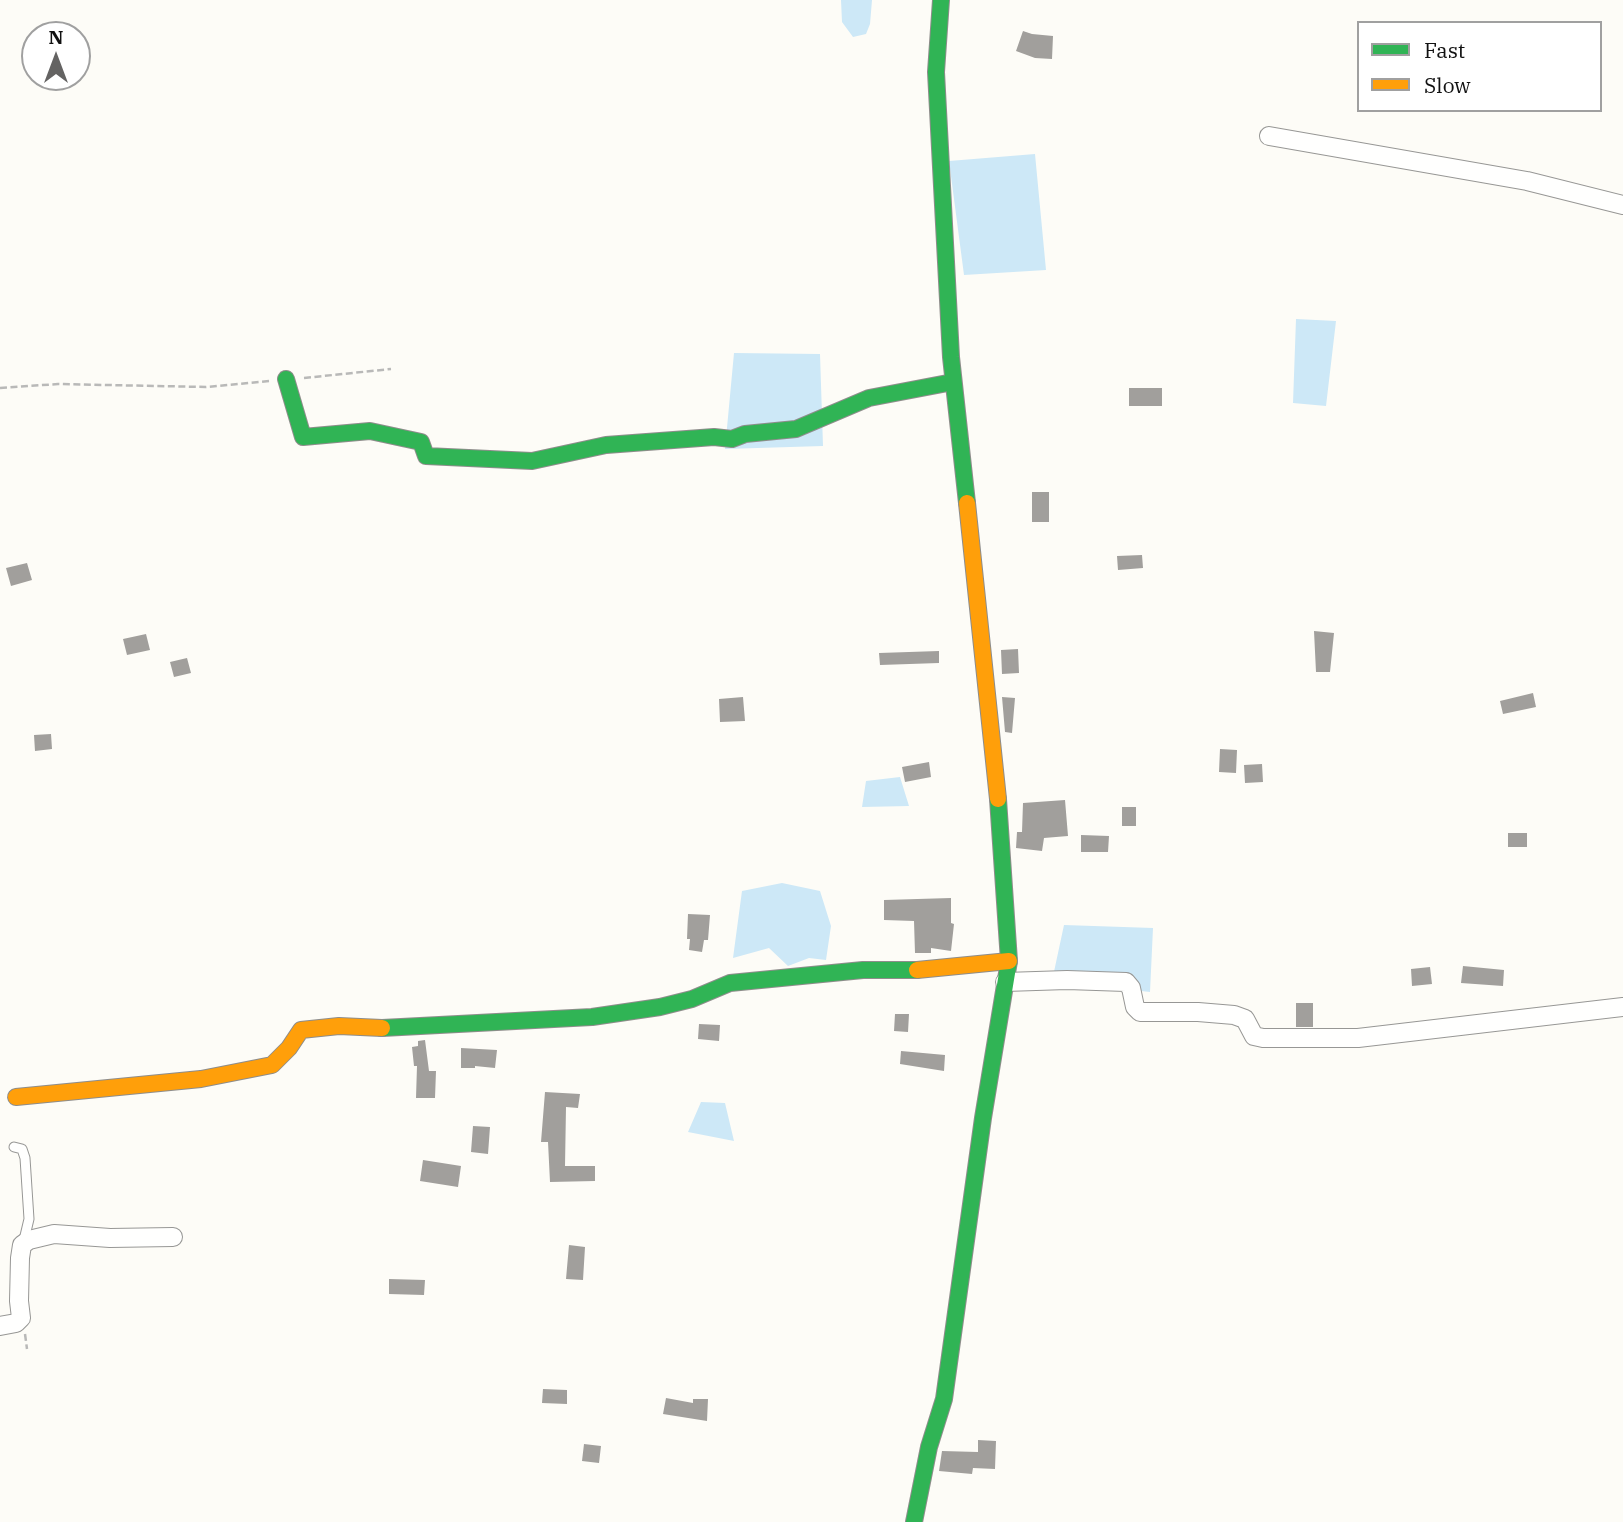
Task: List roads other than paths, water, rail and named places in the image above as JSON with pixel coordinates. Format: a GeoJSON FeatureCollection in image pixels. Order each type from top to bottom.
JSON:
{"type":"FeatureCollection","features":[{"type":"Feature","properties":{"kind":"street"},"geometry":{"type":"LineString","coordinates":[[915,1522],[929,1447],[944,1399],[983,1118],[1009,961],[998,795],[953,382],[936,72],[941,0]]}},
{"type":"Feature","properties":{"kind":"street"},"geometry":{"type":"LineString","coordinates":[[1269,136],[1502,176],[1623,205]]}},
{"type":"Feature","properties":{"kind":"street"},"geometry":{"type":"LineString","coordinates":[[286,379],[303,437],[370,431],[421,442],[426,456],[531,461],[606,445],[714,437],[732,439],[745,434],[796,429],[869,398],[953,382]]}},
{"type":"Feature","properties":{"kind":"street"},"geometry":{"type":"LineString","coordinates":[[16,1097],[201,1079],[272,1065],[289,1048],[301,1030],[339,1026],[384,1028],[592,1017],[692,999],[730,983],[863,970],[921,970],[1009,961]]}},
{"type":"Feature","properties":{"kind":"street"},"geometry":{"type":"LineString","coordinates":[[1005,982],[1126,982],[1131,988],[1135,1007],[1140,1012],[1234,1015],[1245,1019],[1254,1036],[1263,1038],[1358,1038],[1623,1007]]}},
{"type":"Feature","properties":{"kind":"street"},"geometry":{"type":"LineString","coordinates":[[0,1326],[22,1318],[19,1301],[22,1245],[41,1236],[54,1234],[110,1238],[173,1237]]}},
{"type":"Feature","properties":{"kind":"lane"},"geometry":{"type":"LineString","coordinates":[[14,1147],[22,1149],[25,1158],[29,1219],[22,1245]]}},
{"type":"Feature","properties":{"kind":"water"},"geometry":{"type":"Polygon","coordinates":[[[841,0],[872,0],[870,24],[866,34],[853,37],[842,22],[841,0]]]}},
{"type":"Feature","properties":{"kind":"water"},"geometry":{"type":"Polygon","coordinates":[[[1035,154],[1046,270],[964,275],[949,161],[1035,154]]]}},
{"type":"Feature","properties":{"kind":"water"},"geometry":{"type":"Polygon","coordinates":[[[1296,319],[1336,321],[1326,406],[1293,403],[1296,319]]]}},
{"type":"Feature","properties":{"kind":"water"},"geometry":{"type":"Polygon","coordinates":[[[734,353],[820,354],[823,446],[725,449],[734,353]]]}},
{"type":"Feature","properties":{"kind":"water"},"geometry":{"type":"Polygon","coordinates":[[[900,777],[909,806],[862,807],[866,781],[900,777]]]}},
{"type":"Feature","properties":{"kind":"water"},"geometry":{"type":"Polygon","coordinates":[[[782,883],[820,891],[831,926],[826,960],[809,958],[788,966],[769,948],[733,958],[742,891],[782,883]]]}},
{"type":"Feature","properties":{"kind":"water"},"geometry":{"type":"Polygon","coordinates":[[[1064,925],[1153,928],[1150,992],[1052,981],[1064,925]]]}},
{"type":"Feature","properties":{"kind":"water"},"geometry":{"type":"Polygon","coordinates":[[[701,1102],[725,1103],[734,1141],[688,1132],[701,1102]]]}}]}
